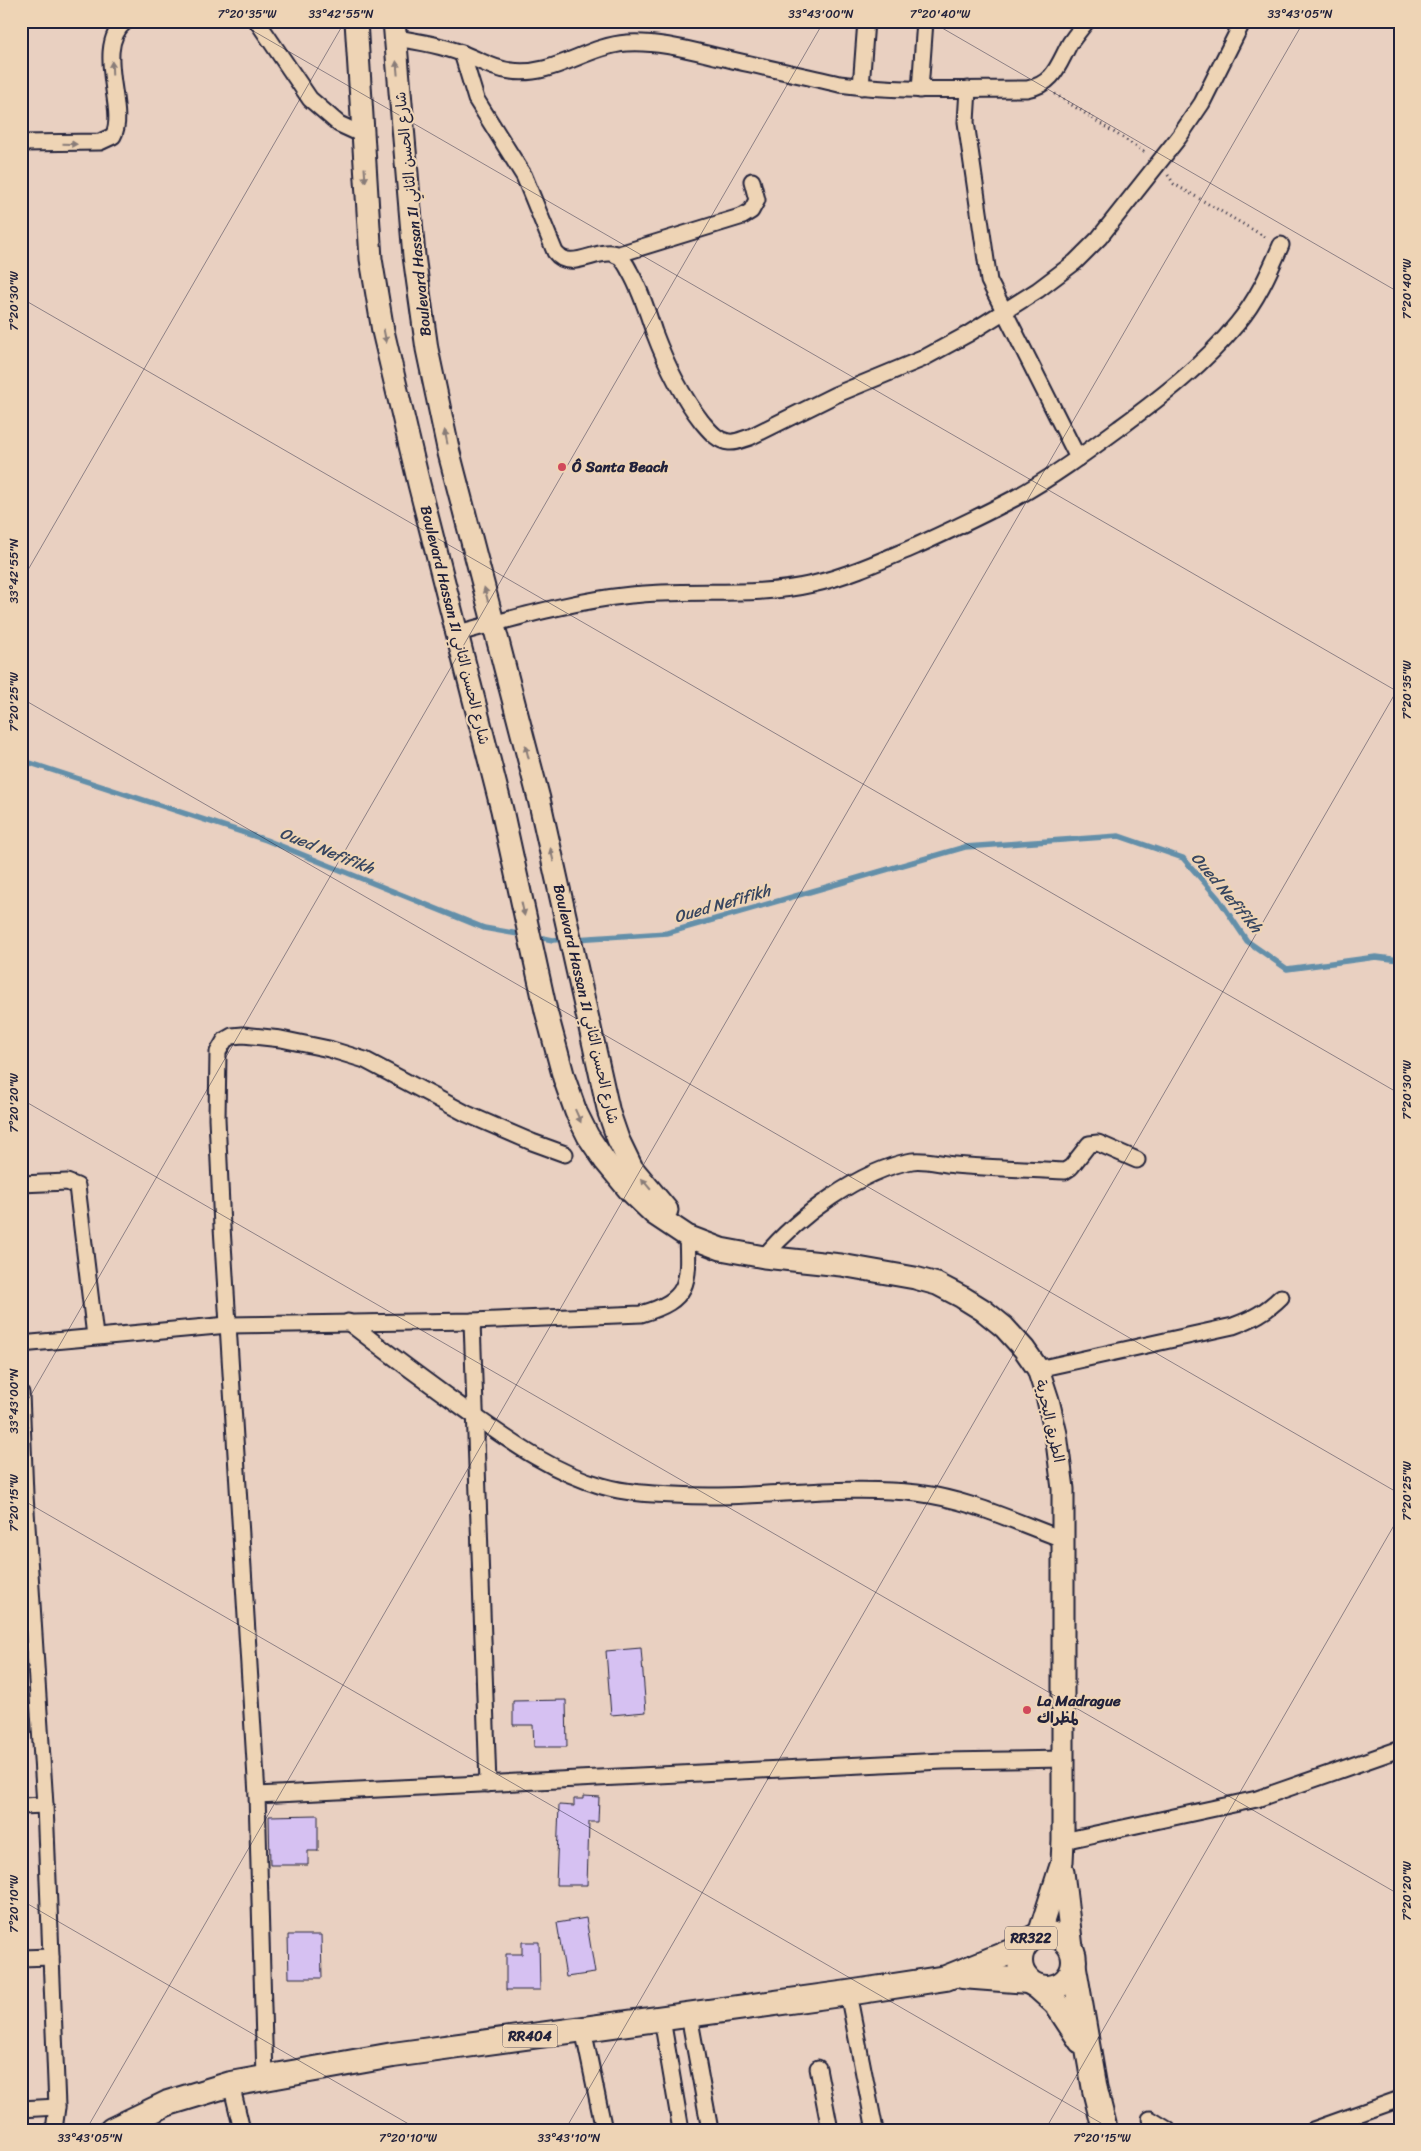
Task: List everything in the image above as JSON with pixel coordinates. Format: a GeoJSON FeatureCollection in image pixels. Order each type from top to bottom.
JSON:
{"type":"FeatureCollection","features":[{"type":"Feature","properties":{"kind":"main road","name":"Boulevard Hassan II شارع الحسن الثاني"},"geometry":{"type":"LineString","coordinates":[[356,21],[371,259],[383,331],[419,484],[502,810],[546,1011],[562,1070],[576,1112],[588,1136],[605,1162],[629,1190],[654,1214],[687,1236]]}},
{"type":"Feature","properties":{"kind":"main road","name":"Boulevard Hassan II شارع الحسن الثاني"},"geometry":{"type":"LineString","coordinates":[[394,30],[414,256],[427,349],[449,453],[539,799],[609,1113],[618,1139],[632,1168],[687,1236]]}},
{"type":"Feature","properties":{"kind":"main road","name":"الطريق البحرية"},"geometry":{"type":"LineString","coordinates":[[687,1236],[721,1249],[764,1257],[842,1265],[915,1278],[937,1284],[962,1297],[1004,1327],[1024,1349],[1038,1369],[1056,1434],[1063,1489],[1065,1540],[1062,1862]]}},
{"type":"Feature","properties":{"kind":"main road","name":"RR322"},"geometry":{"type":"LineString","coordinates":[[1062,1862],[1020,1964],[1022,1973],[1056,2003],[1078,2034],[1090,2061]]}},
{"type":"Feature","properties":{"kind":"main road","name":"RR322"},"geometry":{"type":"LineString","coordinates":[[1062,1862],[1072,1958],[1090,2061],[1105,2130]]}},
{"type":"Feature","properties":{"kind":"main road","name":"RR322"},"geometry":{"type":"LineString","coordinates":[[1031,1941],[1052,1933],[1063,1938],[1072,1958]]}},
{"type":"Feature","properties":{"kind":"main road","name":"RR404"},"geometry":{"type":"LineString","coordinates":[[956,1976],[1031,1941]]}},
{"type":"Feature","properties":{"kind":"main road"},"geometry":{"type":"LineString","coordinates":[[1033,1984],[1047,1988],[1056,1987],[1063,1983],[1072,1958]]}},
{"type":"Feature","properties":{"kind":"main road","name":"RR404"},"geometry":{"type":"LineString","coordinates":[[112,2130],[168,2103],[231,2084],[393,2055],[848,1993],[956,1976],[1033,1984]]}},
{"type":"Feature","properties":{"kind":"street"},"geometry":{"type":"LineString","coordinates":[[258,21],[310,99],[339,124],[362,136]]}},
{"type":"Feature","properties":{"kind":"street"},"geometry":{"type":"LineString","coordinates":[[861,87],[866,21]]}},
{"type":"Feature","properties":{"kind":"street"},"geometry":{"type":"LineString","coordinates":[[920,90],[925,21]]}},
{"type":"Feature","properties":{"kind":"street"},"geometry":{"type":"LineString","coordinates":[[394,30],[426,43],[462,53],[486,65],[512,71],[538,71],[608,45],[644,44],[684,49],[839,84],[861,87],[920,90],[1027,89],[1039,87],[1051,78],[1070,43],[1087,21]]}},
{"type":"Feature","properties":{"kind":"street"},"geometry":{"type":"LineString","coordinates":[[616,254],[622,259],[641,292],[655,333],[678,387],[710,431],[719,439],[727,442],[737,442],[834,395],[922,359],[1004,313],[1075,262],[1099,238],[1179,137],[1202,103],[1243,21]]}},
{"type":"Feature","properties":{"kind":"street"},"geometry":{"type":"LineString","coordinates":[[21,143],[100,142],[113,136],[117,124],[112,84],[113,40],[121,23]]}},
{"type":"Feature","properties":{"kind":"street"},"geometry":{"type":"LineString","coordinates":[[462,53],[476,99],[524,176],[559,258],[570,260],[609,253],[616,254],[743,216],[751,211],[757,200],[752,181]]}},
{"type":"Feature","properties":{"kind":"street"},"geometry":{"type":"LineString","coordinates":[[968,89],[966,122],[989,281],[1078,458]]}},
{"type":"Feature","properties":{"kind":"street"},"geometry":{"type":"LineString","coordinates":[[458,633],[568,605],[632,595],[763,591],[812,584],[841,576],[937,536],[1015,498],[1078,458],[1178,383],[1205,358],[1238,322],[1263,286],[1281,245]]}},
{"type":"Feature","properties":{"kind":"street"},"geometry":{"type":"LineString","coordinates":[[266,2078],[257,1795],[228,1325],[216,1086],[218,1052],[225,1040],[232,1036],[243,1035],[281,1039],[330,1049],[365,1060],[467,1114],[565,1154]]}},
{"type":"Feature","properties":{"kind":"street"},"geometry":{"type":"LineString","coordinates":[[764,1257],[789,1228],[845,1188],[869,1176],[913,1160],[955,1165],[1064,1171],[1071,1167],[1089,1144],[1098,1143],[1137,1160]]}},
{"type":"Feature","properties":{"kind":"street"},"geometry":{"type":"LineString","coordinates":[[21,1184],[67,1182],[77,1186],[95,1336]]}},
{"type":"Feature","properties":{"kind":"street"},"geometry":{"type":"LineString","coordinates":[[21,1344],[228,1325],[472,1321],[641,1314],[661,1308],[674,1300],[685,1284],[688,1265],[687,1236]]}},
{"type":"Feature","properties":{"kind":"street"},"geometry":{"type":"LineString","coordinates":[[1038,1369],[1232,1326],[1257,1317],[1281,1298]]}},
{"type":"Feature","properties":{"kind":"street"},"geometry":{"type":"LineString","coordinates":[[472,1321],[488,1784]]}},
{"type":"Feature","properties":{"kind":"street"},"geometry":{"type":"LineString","coordinates":[[348,1322],[418,1376],[526,1452],[560,1471],[583,1480],[625,1491],[693,1496],[766,1495],[842,1490],[917,1493],[962,1502],[1065,1540]]}},
{"type":"Feature","properties":{"kind":"street"},"geometry":{"type":"LineString","coordinates":[[21,1393],[28,1650],[45,1805],[57,2107],[54,2130]]}},
{"type":"Feature","properties":{"kind":"street"},"geometry":{"type":"LineString","coordinates":[[1063,1841],[1257,1799],[1400,1749]]}},
{"type":"Feature","properties":{"kind":"street"},"geometry":{"type":"LineString","coordinates":[[257,1795],[943,1761],[1063,1758]]}},
{"type":"Feature","properties":{"kind":"street"},"geometry":{"type":"LineString","coordinates":[[21,1806],[45,1805]]}},
{"type":"Feature","properties":{"kind":"street"},"geometry":{"type":"LineString","coordinates":[[21,1958],[51,1957]]}},
{"type":"Feature","properties":{"kind":"street"},"geometry":{"type":"LineString","coordinates":[[848,1993],[875,2130]]}},
{"type":"Feature","properties":{"kind":"street"},"geometry":{"type":"LineString","coordinates":[[689,2015],[710,2130]]}},
{"type":"Feature","properties":{"kind":"street"},"geometry":{"type":"LineString","coordinates":[[662,2019],[681,2130]]}},
{"type":"Feature","properties":{"kind":"street"},"geometry":{"type":"LineString","coordinates":[[582,2029],[604,2130]]}},
{"type":"Feature","properties":{"kind":"street"},"geometry":{"type":"LineString","coordinates":[[818,2068],[830,2130]]}},
{"type":"Feature","properties":{"kind":"street"},"geometry":{"type":"LineString","coordinates":[[231,2084],[242,2130]]}},
{"type":"Feature","properties":{"kind":"street"},"geometry":{"type":"LineString","coordinates":[[1313,2130],[1400,2099]]}},
{"type":"Feature","properties":{"kind":"street"},"geometry":{"type":"LineString","coordinates":[[21,2109],[57,2107]]}},
{"type":"Feature","properties":{"kind":"street"},"geometry":{"type":"LineString","coordinates":[[1150,2119],[1168,2130]]}},
{"type":"Feature","properties":{"kind":"building"},"geometry":{"type":"Polygon","coordinates":[[[641,1648],[646,1712],[611,1715],[606,1651],[641,1648]]]}},
{"type":"Feature","properties":{"kind":"building"},"geometry":{"type":"Polygon","coordinates":[[[566,1700],[567,1747],[534,1747],[533,1725],[513,1725],[513,1701],[566,1700]]]}},
{"type":"Feature","properties":{"kind":"building"},"geometry":{"type":"Polygon","coordinates":[[[584,1796],[599,1797],[598,1822],[589,1822],[587,1885],[556,1885],[559,1805],[574,1806],[574,1799],[584,1799],[584,1796]]]}},
{"type":"Feature","properties":{"kind":"building"},"geometry":{"type":"Polygon","coordinates":[[[318,1815],[318,1851],[308,1851],[308,1865],[270,1865],[269,1816],[318,1815]]]}},
{"type":"Feature","properties":{"kind":"building"},"geometry":{"type":"Polygon","coordinates":[[[586,1918],[595,1973],[566,1977],[557,1923],[586,1918]]]}},
{"type":"Feature","properties":{"kind":"building"},"geometry":{"type":"Polygon","coordinates":[[[288,1935],[321,1935],[322,1978],[289,1978],[288,1935]]]}},
{"type":"Feature","properties":{"kind":"building"},"geometry":{"type":"Polygon","coordinates":[[[522,1942],[539,1942],[540,1990],[506,1990],[506,1954],[522,1954],[522,1942]]]}},
{"type":"Feature","properties":{"kind":"building"},"geometry":{"type":"Polygon","coordinates":[[[664,2127],[664,2130],[647,2130],[664,2127]]]}},
{"type":"Feature","properties":{"kind":"waterway","name":"Oued Nefifikh"},"geometry":{"type":"LineString","coordinates":[[21,760],[266,840],[484,928],[524,935]]}},
{"type":"Feature","properties":{"kind":"waterway","name":"Oued Nefifikh"},"geometry":{"type":"LineString","coordinates":[[575,939],[667,933],[965,847],[1119,836],[1183,858],[1218,898],[1247,941],[1287,969],[1376,957],[1400,960]]}},
{"type":"Feature","properties":{"kind":"waterway","name":"Oued Nefifikh"},"geometry":{"type":"LineString","coordinates":[[533,936],[553,940],[566,939]]}},
{"type":"Feature","properties":{"kind":"place","name":"Ô Santa Beach"},"geometry":{"type":"Point","coordinates":[562,467]}},
{"type":"Feature","properties":{"kind":"place","name":"La Madrague لمظراك"},"geometry":{"type":"Point","coordinates":[1027,1710]}}]}
